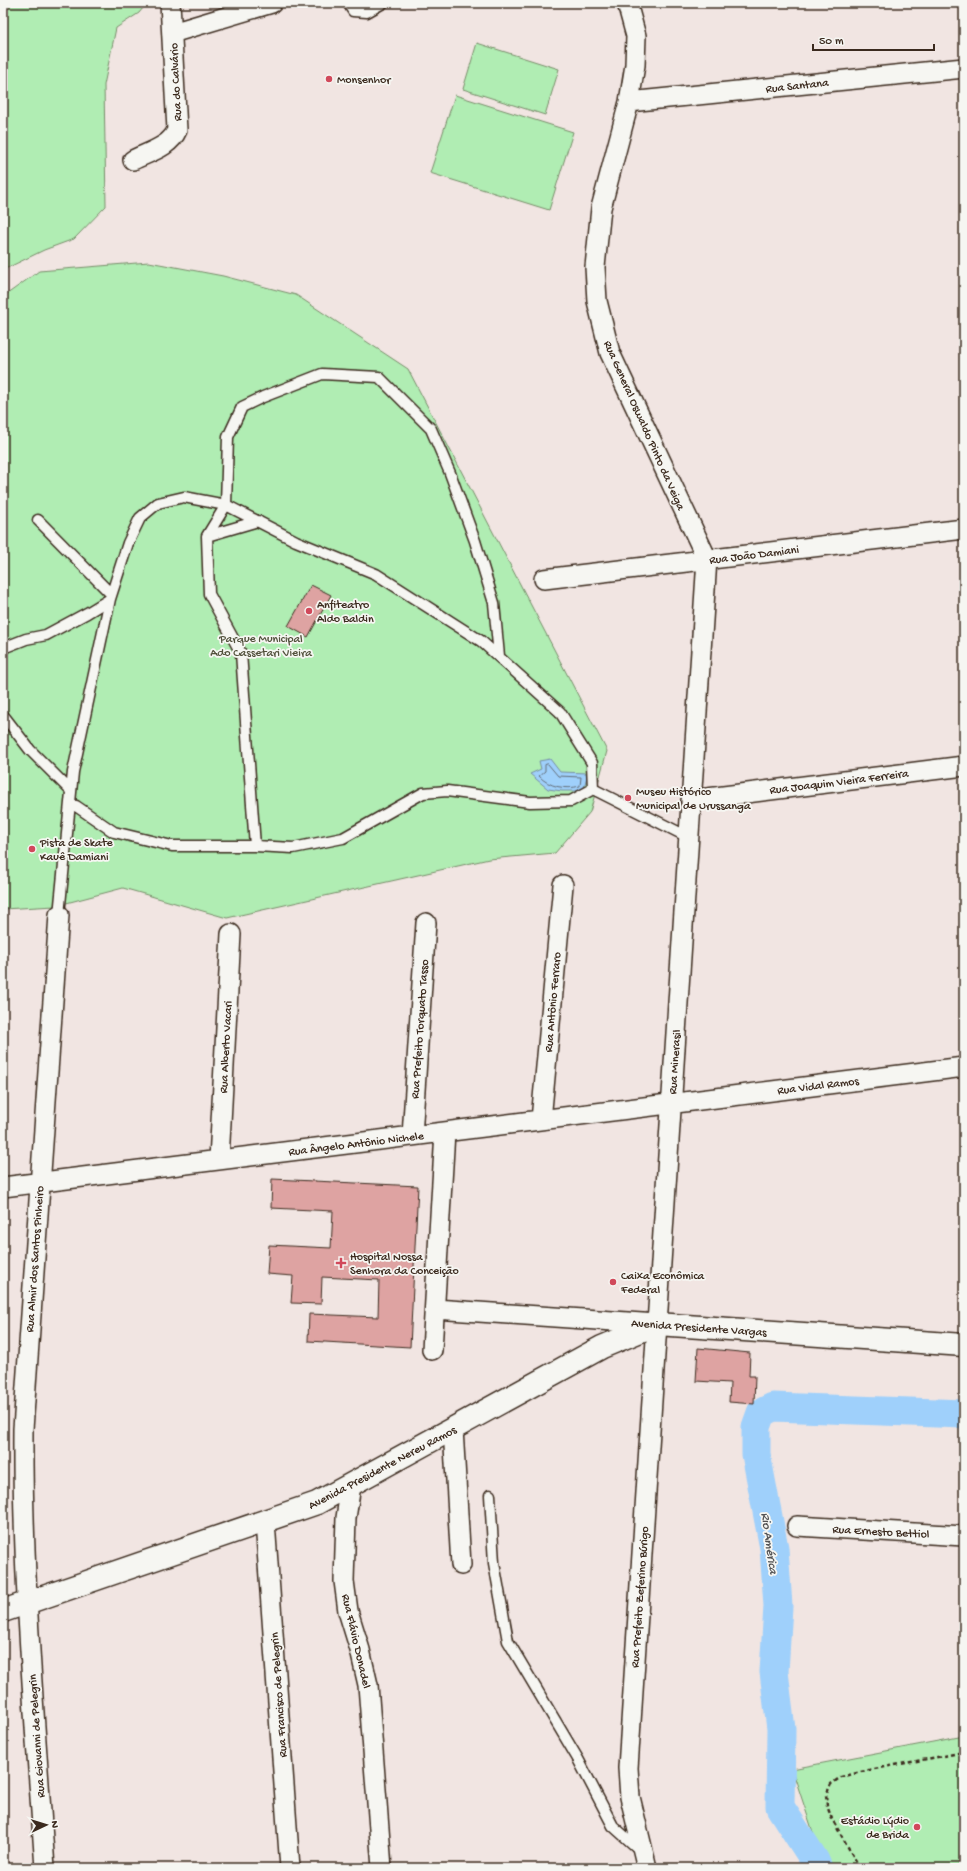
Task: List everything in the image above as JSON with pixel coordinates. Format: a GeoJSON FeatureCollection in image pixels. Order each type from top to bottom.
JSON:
{"type":"FeatureCollection","features":[{"type":"Feature","properties":{"kind":"street","name":"Rua do Calvário"},"geometry":{"type":"LineString","coordinates":[[133,160],[167,144],[174,138],[177,130],[170,3]]}},
{"type":"Feature","properties":{"kind":"street"},"geometry":{"type":"LineString","coordinates":[[172,34],[272,3]]}},
{"type":"Feature","properties":{"kind":"street","name":"Rua General Oswaldo Pinto da Veiga"},"geometry":{"type":"LineString","coordinates":[[628,3],[636,36],[635,65],[629,102],[601,208],[595,267],[597,302],[610,353],[707,559],[690,800]]}},
{"type":"Feature","properties":{"kind":"street","name":"Rua Santana"},"geometry":{"type":"LineString","coordinates":[[629,102],[964,68]]}},
{"type":"Feature","properties":{"kind":"street","name":"Rua João Damiani"},"geometry":{"type":"LineString","coordinates":[[544,579],[964,529]]}},
{"type":"Feature","properties":{"kind":"street","name":"Rua Joaquim Vieira Ferreira"},"geometry":{"type":"LineString","coordinates":[[690,800],[964,766]]}},
{"type":"Feature","properties":{"kind":"street","name":"Rua Minerasil"},"geometry":{"type":"LineString","coordinates":[[657,1324],[690,800]]}},
{"type":"Feature","properties":{"kind":"street","name":"Rua Antônio Ferraro"},"geometry":{"type":"LineString","coordinates":[[541,1120],[563,885]]}},
{"type":"Feature","properties":{"kind":"street","name":"Rua Almir dos Santos Pinheiro"},"geometry":{"type":"LineString","coordinates":[[27,1603],[23,1509],[23,1429],[59,915]]}},
{"type":"Feature","properties":{"kind":"street","name":"Rua Prefeito Torquato Tasso"},"geometry":{"type":"LineString","coordinates":[[412,1136],[426,922]]}},
{"type":"Feature","properties":{"kind":"street","name":"Rua Alberto Vacari"},"geometry":{"type":"LineString","coordinates":[[219,1160],[231,934]]}},
{"type":"Feature","properties":{"kind":"street","name":"Rua Vidal Ramos"},"geometry":{"type":"LineString","coordinates":[[671,1104],[964,1067]]}},
{"type":"Feature","properties":{"kind":"street","name":"Rua Ângelo Antônio Nichele"},"geometry":{"type":"LineString","coordinates":[[3,1187],[671,1104]]}},
{"type":"Feature","properties":{"kind":"street"},"geometry":{"type":"LineString","coordinates":[[432,1350],[445,1132]]}},
{"type":"Feature","properties":{"kind":"street","name":"Avenida Presidente Vargas"},"geometry":{"type":"LineString","coordinates":[[435,1309],[964,1345]]}},
{"type":"Feature","properties":{"kind":"street","name":"Avenida Presidente Nereu Ramos"},"geometry":{"type":"LineString","coordinates":[[3,1611],[317,1503],[602,1347],[657,1324]]}},
{"type":"Feature","properties":{"kind":"street","name":"Rua Prefeito Zeferino Búrigo"},"geometry":{"type":"LineString","coordinates":[[645,1860],[630,1797],[628,1768],[657,1324]]}},
{"type":"Feature","properties":{"kind":"street"},"geometry":{"type":"LineString","coordinates":[[453,1429],[461,1565]]}},
{"type":"Feature","properties":{"kind":"street","name":"Rua Flávio Donadel"},"geometry":{"type":"LineString","coordinates":[[351,1485],[346,1518],[344,1581],[348,1611],[360,1650],[368,1685],[382,1868]]}},
{"type":"Feature","properties":{"kind":"street","name":"Rua Francisco de Pelegrin"},"geometry":{"type":"LineString","coordinates":[[265,1522],[290,1868]]}},
{"type":"Feature","properties":{"kind":"street","name":"Rua Ernesto Bettiol"},"geometry":{"type":"LineString","coordinates":[[797,1526],[964,1536]]}},
{"type":"Feature","properties":{"kind":"street","name":"Rua Giovanni de Pelegrin"},"geometry":{"type":"LineString","coordinates":[[27,1603],[45,1868]]}},
{"type":"Feature","properties":{"kind":"lane"},"geometry":{"type":"LineString","coordinates":[[348,3],[353,11],[367,12],[383,3]]}},
{"type":"Feature","properties":{"kind":"lane"},"geometry":{"type":"LineString","coordinates":[[255,846],[241,653],[209,594],[208,536],[226,505],[228,436],[242,408],[263,397],[322,374],[379,377],[431,429],[447,465],[476,541],[494,603],[499,656]]}},
{"type":"Feature","properties":{"kind":"lane"},"geometry":{"type":"LineString","coordinates":[[59,915],[73,772],[111,597],[128,543],[140,518],[158,503],[184,497],[226,505],[296,541],[376,574],[481,641],[560,712],[592,763],[593,789]]}},
{"type":"Feature","properties":{"kind":"lane"},"geometry":{"type":"LineString","coordinates":[[38,520],[111,597]]}},
{"type":"Feature","properties":{"kind":"lane"},"geometry":{"type":"LineString","coordinates":[[208,536],[258,521]]}},
{"type":"Feature","properties":{"kind":"lane"},"geometry":{"type":"LineString","coordinates":[[3,648],[26,639],[46,635],[111,597]]}},
{"type":"Feature","properties":{"kind":"lane"},"geometry":{"type":"LineString","coordinates":[[3,715],[30,750],[71,791]]}},
{"type":"Feature","properties":{"kind":"lane"},"geometry":{"type":"LineString","coordinates":[[70,804],[76,806],[114,832],[149,842],[172,846],[255,846],[293,848],[343,838],[423,792],[447,791],[530,802],[571,801],[593,789]]}},
{"type":"Feature","properties":{"kind":"lane"},"geometry":{"type":"LineString","coordinates":[[593,789],[688,837]]}},
{"type":"Feature","properties":{"kind":"lane"},"geometry":{"type":"LineString","coordinates":[[490,1495],[494,1563],[508,1641],[578,1759],[613,1826],[645,1860]]}},
{"type":"Feature","properties":{"kind":"path"},"geometry":{"type":"LineString","coordinates":[[860,1868],[832,1819],[827,1806],[826,1795],[832,1784],[841,1777],[869,1770],[964,1752]]}},
{"type":"Feature","properties":{"kind":"green space"},"geometry":{"type":"Polygon","coordinates":[[[3,3],[147,3],[139,13],[116,28],[104,85],[106,206],[74,239],[44,250],[3,270],[3,3]]]}},
{"type":"Feature","properties":{"kind":"green space"},"geometry":{"type":"Polygon","coordinates":[[[477,43],[559,69],[545,115],[463,89],[477,43]]]}},
{"type":"Feature","properties":{"kind":"green space"},"geometry":{"type":"Polygon","coordinates":[[[455,95],[573,132],[549,210],[430,173],[455,95]]]}},
{"type":"Feature","properties":{"kind":"green space","name":"Parque Municipal Ado Cassetari Vieira"},"geometry":{"type":"Polygon","coordinates":[[[149,262],[223,276],[296,295],[408,369],[607,751],[590,812],[555,853],[489,859],[227,918],[123,888],[55,906],[3,909],[3,297],[39,271],[149,262]]]}},
{"type":"Feature","properties":{"kind":"green space"},"geometry":{"type":"Polygon","coordinates":[[[964,1736],[964,1868],[825,1868],[792,1769],[964,1736]]]}},
{"type":"Feature","properties":{"kind":"water"},"geometry":{"type":"Polygon","coordinates":[[[550,759],[560,772],[588,773],[583,791],[548,789],[530,774],[541,769],[539,761],[550,759]]]}},
{"type":"Feature","properties":{"kind":"building","name":"Anfiteatro Aldo Baldin"},"geometry":{"type":"Polygon","coordinates":[[[311,585],[331,595],[308,637],[288,626],[311,585]]]}},
{"type":"Feature","properties":{"kind":"building","name":"Hospital Nossa Senhora da Conceição"},"geometry":{"type":"Polygon","coordinates":[[[272,1179],[418,1186],[410,1347],[308,1341],[309,1314],[378,1317],[379,1280],[322,1277],[321,1304],[291,1303],[293,1276],[267,1274],[269,1245],[331,1248],[333,1211],[271,1208],[272,1179]]]}},
{"type":"Feature","properties":{"kind":"building"},"geometry":{"type":"Polygon","coordinates":[[[698,1348],[750,1353],[749,1376],[755,1376],[754,1404],[729,1402],[730,1383],[696,1381],[698,1348]]]}},
{"type":"Feature","properties":{"kind":"waterway","name":"Rio América"},"geometry":{"type":"LineString","coordinates":[[818,1868],[780,1807],[781,1729],[774,1672],[778,1606],[774,1548],[756,1454],[756,1427],[761,1413],[773,1407],[964,1414]]}},
{"type":"Feature","properties":{"kind":"place","name":"Monsenhor"},"geometry":{"type":"Point","coordinates":[329,79]}},
{"type":"Feature","properties":{"kind":"place","name":"Anfiteatro Aldo Baldin"},"geometry":{"type":"Point","coordinates":[309,611]}},
{"type":"Feature","properties":{"kind":"place","name":"Museu Histórico Municipal de Urussanga"},"geometry":{"type":"Point","coordinates":[628,798]}},
{"type":"Feature","properties":{"kind":"place","name":"Pista de Skate Kauê Damiani"},"geometry":{"type":"Point","coordinates":[32,849]}},
{"type":"Feature","properties":{"kind":"place","name":"Hospital Nossa Senhora da Conceição"},"geometry":{"type":"Point","coordinates":[341,1263]}},
{"type":"Feature","properties":{"kind":"place","name":"Caixa Econômica Federal"},"geometry":{"type":"Point","coordinates":[613,1282]}},
{"type":"Feature","properties":{"kind":"place","name":"Estádio Lýdio de Brida"},"geometry":{"type":"Point","coordinates":[917,1827]}}]}
